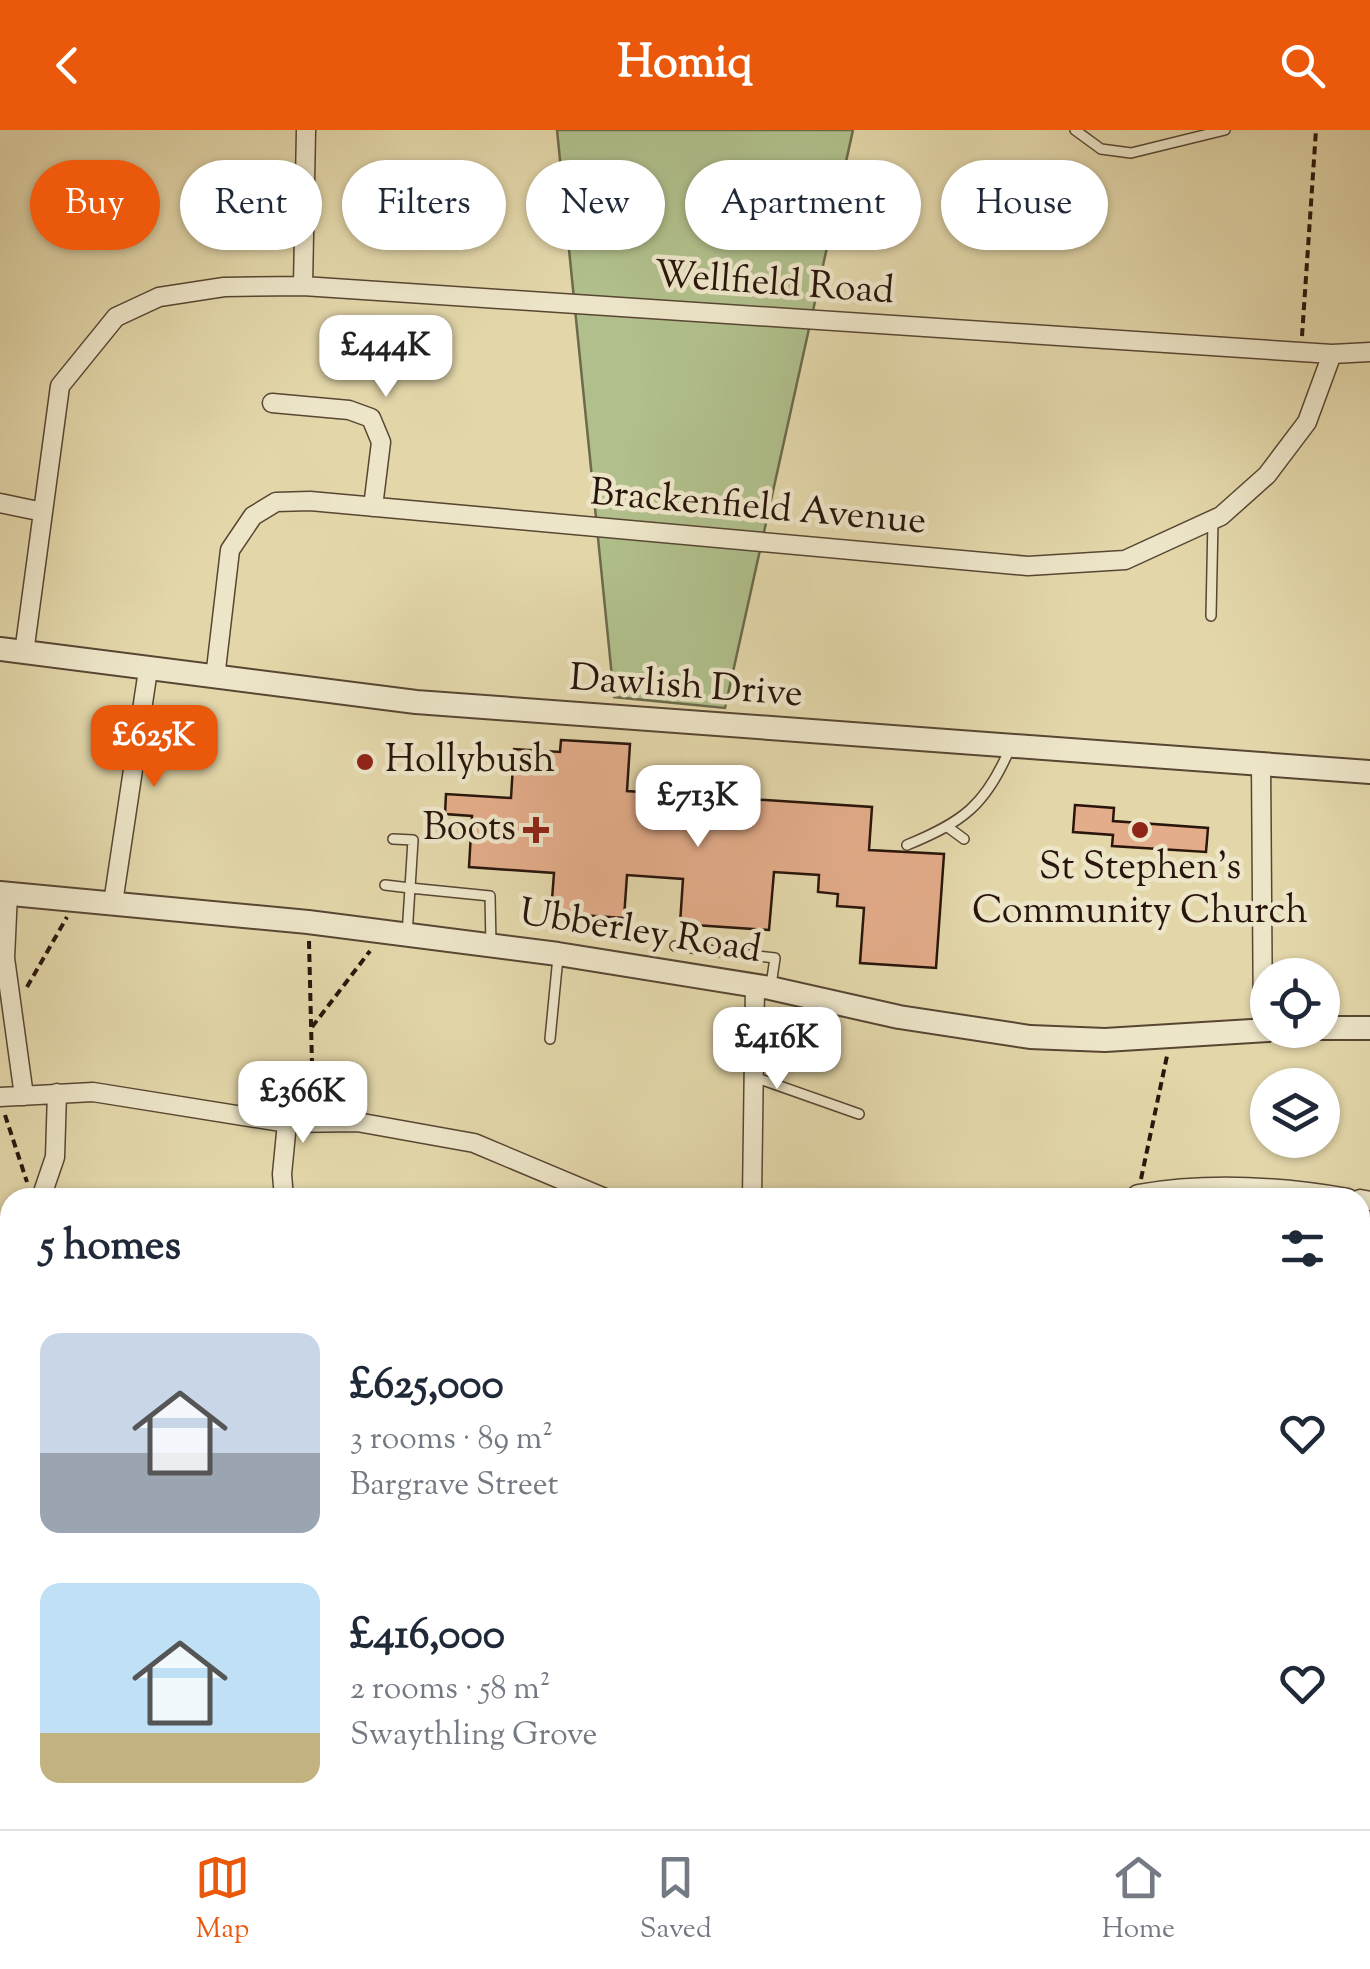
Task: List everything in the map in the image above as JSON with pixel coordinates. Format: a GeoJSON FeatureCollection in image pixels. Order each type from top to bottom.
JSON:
{"type":"FeatureCollection","features":[{"type":"Feature","properties":{"kind":"street"},"geometry":{"type":"LineString","coordinates":[[303,286],[306,130]]}},
{"type":"Feature","properties":{"kind":"street","name":"Wellfield Road"},"geometry":{"type":"LineString","coordinates":[[24,653],[60,386],[116,317],[159,297],[224,287],[303,286],[1332,354],[1370,352]]}},
{"type":"Feature","properties":{"kind":"street","name":"Brackenfield Avenue"},"geometry":{"type":"LineString","coordinates":[[215,678],[230,550],[253,516],[276,502],[374,506],[1028,566],[1125,560],[1214,520],[1267,475],[1307,422],[1332,354]]}},
{"type":"Feature","properties":{"kind":"street"},"geometry":{"type":"LineString","coordinates":[[272,403],[349,410],[371,418],[381,442],[374,506]]}},
{"type":"Feature","properties":{"kind":"street"},"geometry":{"type":"LineString","coordinates":[[0,503],[43,512]]}},
{"type":"Feature","properties":{"kind":"street","name":"Dawlish Drive"},"geometry":{"type":"LineString","coordinates":[[0,648],[416,702],[1370,772]]}},
{"type":"Feature","properties":{"kind":"street"},"geometry":{"type":"LineString","coordinates":[[113,903],[148,670]]}},
{"type":"Feature","properties":{"kind":"street"},"geometry":{"type":"LineString","coordinates":[[1260,764],[1264,958]]}},
{"type":"Feature","properties":{"kind":"street"},"geometry":{"type":"LineString","coordinates":[[4,893],[4,958],[24,1096]]}},
{"type":"Feature","properties":{"kind":"street","name":"Ubberley Road"},"geometry":{"type":"LineString","coordinates":[[4,893],[308,922],[558,954],[763,986],[899,1017],[1030,1037],[1104,1040],[1250,1031]]}},
{"type":"Feature","properties":{"kind":"street"},"geometry":{"type":"LineString","coordinates":[[752,1188],[754,1077],[763,986]]}},
{"type":"Feature","properties":{"kind":"street"},"geometry":{"type":"LineString","coordinates":[[1340,1028],[1370,1028]]}},
{"type":"Feature","properties":{"kind":"street"},"geometry":{"type":"LineString","coordinates":[[0,1099],[93,1092],[287,1123],[357,1122],[474,1144],[580,1188]]}},
{"type":"Feature","properties":{"kind":"street"},"geometry":{"type":"LineString","coordinates":[[44,1188],[55,1157],[57,1093]]}},
{"type":"Feature","properties":{"kind":"street"},"geometry":{"type":"LineString","coordinates":[[283,1188],[287,1123]]}},
{"type":"Feature","properties":{"kind":"street"},"geometry":{"type":"LineString","coordinates":[[1172,1188],[1254,1188]]}},
{"type":"Feature","properties":{"kind":"lane"},"geometry":{"type":"LineString","coordinates":[[1076,130],[1100,149],[1131,153],[1225,130]]}},
{"type":"Feature","properties":{"kind":"lane"},"geometry":{"type":"LineString","coordinates":[[1211,616],[1214,520]]}},
{"type":"Feature","properties":{"kind":"lane"},"geometry":{"type":"LineString","coordinates":[[907,844],[948,828],[984,795],[995,784],[1011,746]]}},
{"type":"Feature","properties":{"kind":"lane"},"geometry":{"type":"LineString","coordinates":[[968,798],[984,795]]}},
{"type":"Feature","properties":{"kind":"lane"},"geometry":{"type":"LineString","coordinates":[[948,828],[964,840]]}},
{"type":"Feature","properties":{"kind":"lane"},"geometry":{"type":"LineString","coordinates":[[393,839],[413,840],[410,888],[395,935]]}},
{"type":"Feature","properties":{"kind":"lane"},"geometry":{"type":"LineString","coordinates":[[386,886],[490,896],[491,946]]}},
{"type":"Feature","properties":{"kind":"lane"},"geometry":{"type":"LineString","coordinates":[[675,946],[775,958],[763,986]]}},
{"type":"Feature","properties":{"kind":"lane"},"geometry":{"type":"LineString","coordinates":[[550,1038],[558,954]]}},
{"type":"Feature","properties":{"kind":"lane"},"geometry":{"type":"LineString","coordinates":[[754,1077],[859,1114]]}},
{"type":"Feature","properties":{"kind":"path"},"geometry":{"type":"LineString","coordinates":[[1301,351],[1316,130]]}},
{"type":"Feature","properties":{"kind":"path"},"geometry":{"type":"LineString","coordinates":[[12,1014],[76,900]]}},
{"type":"Feature","properties":{"kind":"path"},"geometry":{"type":"LineString","coordinates":[[308,922],[315,1087],[312,1121]]}},
{"type":"Feature","properties":{"kind":"path"},"geometry":{"type":"LineString","coordinates":[[312,1027],[395,935]]}},
{"type":"Feature","properties":{"kind":"path"},"geometry":{"type":"LineString","coordinates":[[1138,1188],[1172,1035]]}},
{"type":"Feature","properties":{"kind":"path"},"geometry":{"type":"LineString","coordinates":[[0,1099],[29,1188]]}},
{"type":"Feature","properties":{"kind":"green space"},"geometry":{"type":"Polygon","coordinates":[[[557,130],[853,130],[846,160],[685,160],[685,250],[826,250],[725,708],[614,697],[569,250],[665,250],[665,160],[560,160],[557,130]]]}},
{"type":"Feature","properties":{"kind":"building"},"geometry":{"type":"Polygon","coordinates":[[[561,740],[630,744],[627,791],[872,807],[869,850],[944,854],[936,968],[860,963],[864,908],[837,906],[838,894],[818,892],[819,875],[774,872],[769,930],[680,924],[683,879],[627,875],[624,918],[551,913],[554,873],[469,867],[472,816],[445,814],[446,794],[511,798],[514,749],[560,752],[561,740]]]}},
{"type":"Feature","properties":{"kind":"building","name":"St Stephen's Community Church"},"geometry":{"type":"Polygon","coordinates":[[[1075,805],[1114,808],[1113,821],[1208,828],[1206,852],[1112,846],[1113,835],[1073,832],[1075,805]]]}},
{"type":"Feature","properties":{"kind":"place","name":"Hollybush"},"geometry":{"type":"Point","coordinates":[365,762]}},
{"type":"Feature","properties":{"kind":"place","name":"Boots"},"geometry":{"type":"Point","coordinates":[536,830]}},
{"type":"Feature","properties":{"kind":"place","name":"St Stephen's Community Church"},"geometry":{"type":"Point","coordinates":[1140,830]}}]}
